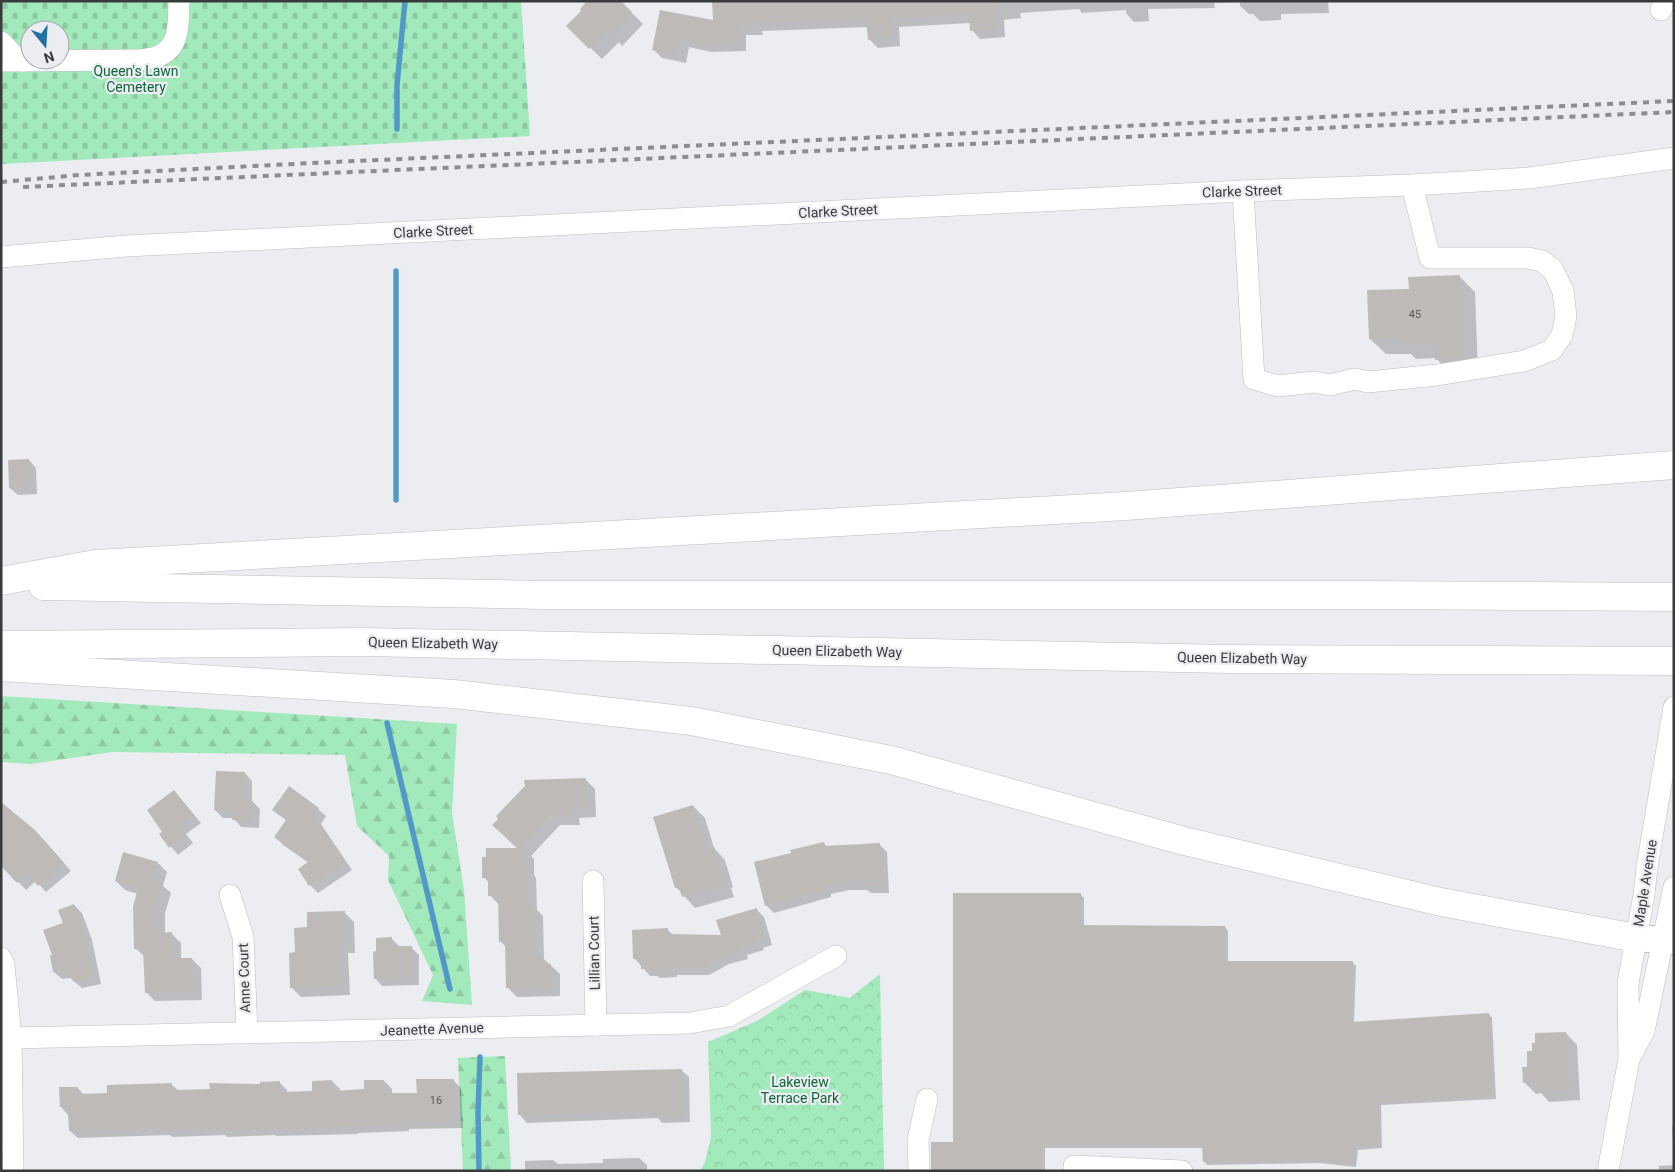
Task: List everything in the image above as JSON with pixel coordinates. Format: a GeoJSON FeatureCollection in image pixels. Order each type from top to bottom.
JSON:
{"type":"FeatureCollection","features":[{"type":"Feature","properties":{"kind":"highway"},"geometry":{"type":"LineString","coordinates":[[1,581],[95,564],[1106,507],[1674,465]]}},
{"type":"Feature","properties":{"kind":"highway"},"geometry":{"type":"LineString","coordinates":[[1,585],[546,595],[1372,594],[1674,597]]}},
{"type":"Feature","properties":{"kind":"highway","name":"Queen Elizabeth Way"},"geometry":{"type":"LineString","coordinates":[[1,645],[362,642],[1229,659],[1674,661]]}},
{"type":"Feature","properties":{"kind":"highway"},"geometry":{"type":"LineString","coordinates":[[1,666],[454,694],[691,721],[891,760],[1184,841],[1441,902],[1636,938]]}},
{"type":"Feature","properties":{"kind":"main road"},"geometry":{"type":"LineString","coordinates":[[1636,938],[1669,941]]}},
{"type":"Feature","properties":{"kind":"street"},"geometry":{"type":"LineString","coordinates":[[1,42],[14,57],[12,61],[140,60],[158,57],[171,48],[177,35],[179,1]]}},
{"type":"Feature","properties":{"kind":"street","name":"Clarke Street"},"geometry":{"type":"LineString","coordinates":[[1,257],[126,246],[1243,191],[1412,185],[1529,178],[1674,158]]}},
{"type":"Feature","properties":{"kind":"street"},"geometry":{"type":"LineString","coordinates":[[1243,191],[1254,379],[1278,386],[1314,382],[1330,385],[1354,379],[1368,382],[1437,375],[1524,361],[1552,350],[1562,335],[1566,316],[1563,290],[1553,270],[1542,261],[1528,258],[1430,258],[1412,185]]}},
{"type":"Feature","properties":{"kind":"street","name":"Maple Avenue"},"geometry":{"type":"LineString","coordinates":[[1608,1171],[1629,1059],[1628,983],[1674,707]]}},
{"type":"Feature","properties":{"kind":"street","name":"Lillian Court"},"geometry":{"type":"LineString","coordinates":[[593,881],[596,1024]]}},
{"type":"Feature","properties":{"kind":"street","name":"Maple Avenue"},"geometry":{"type":"LineString","coordinates":[[1629,1059],[1644,1031],[1669,941],[1674,887]]}},
{"type":"Feature","properties":{"kind":"street","name":"Anne Court"},"geometry":{"type":"LineString","coordinates":[[230,895],[243,937],[247,1033]]}},
{"type":"Feature","properties":{"kind":"street","name":"Jeanette Avenue"},"geometry":{"type":"LineString","coordinates":[[12,1038],[690,1023],[729,1016],[836,956]]}},
{"type":"Feature","properties":{"kind":"street"},"geometry":{"type":"LineString","coordinates":[[1,958],[4,965],[12,1038],[13,1171]]}},
{"type":"Feature","properties":{"kind":"street"},"geometry":{"type":"LineString","coordinates":[[919,1171],[918,1140],[927,1099]]}},
{"type":"Feature","properties":{"kind":"street"},"geometry":{"type":"LineString","coordinates":[[1074,1171],[1074,1166],[1182,1171]]}},
{"type":"Feature","properties":{"kind":"green space","name":"Queen's Lawn Cemetery"},"geometry":{"type":"Polygon","coordinates":[[[1,1],[521,1],[530,136],[1,164],[1,1]]]}},
{"type":"Feature","properties":{"kind":"green space"},"geometry":{"type":"Polygon","coordinates":[[[1,696],[457,724],[452,813],[464,890],[472,1005],[422,1001],[433,975],[388,880],[389,856],[357,826],[345,755],[112,752],[31,764],[1,762],[1,696]]]}},
{"type":"Feature","properties":{"kind":"green space","name":"Lakeview Terrace Park"},"geometry":{"type":"Polygon","coordinates":[[[880,974],[884,1171],[700,1171],[705,1162],[711,1137],[708,1042],[757,1021],[805,990],[850,998],[880,974]]]}},
{"type":"Feature","properties":{"kind":"green space"},"geometry":{"type":"Polygon","coordinates":[[[505,1056],[511,1171],[463,1171],[458,1058],[505,1056]]]}},
{"type":"Feature","properties":{"kind":"building"},"geometry":{"type":"Polygon","coordinates":[[[587,1],[621,1],[632,12],[610,35],[606,32],[589,49],[566,26],[581,11],[580,9],[587,1]]]}},
{"type":"Feature","properties":{"kind":"building"},"geometry":{"type":"Polygon","coordinates":[[[712,1],[995,1],[997,29],[970,31],[969,14],[891,19],[892,38],[868,40],[866,18],[814,22],[814,20],[754,23],[754,27],[738,27],[738,43],[701,44],[681,39],[677,55],[652,50],[660,10],[713,20],[712,1]]]}},
{"type":"Feature","properties":{"kind":"building"},"geometry":{"type":"Polygon","coordinates":[[[1460,275],[1463,358],[1435,360],[1435,343],[1399,344],[1399,338],[1369,339],[1367,290],[1409,289],[1408,277],[1460,275]]]}},
{"type":"Feature","properties":{"kind":"building"},"geometry":{"type":"Polygon","coordinates":[[[29,459],[30,487],[9,488],[8,460],[29,459]]]}},
{"type":"Feature","properties":{"kind":"building"},"geometry":{"type":"Polygon","coordinates":[[[216,771],[245,772],[244,800],[253,801],[252,821],[232,820],[232,811],[214,810],[216,771]]]}},
{"type":"Feature","properties":{"kind":"building"},"geometry":{"type":"Polygon","coordinates":[[[586,778],[587,808],[571,809],[571,816],[551,816],[521,848],[525,848],[528,906],[534,906],[535,956],[542,956],[542,964],[551,964],[551,987],[506,988],[505,941],[499,942],[498,895],[488,896],[488,878],[482,878],[482,857],[486,857],[486,848],[517,848],[492,825],[498,819],[496,816],[525,786],[524,780],[586,778]]]}},
{"type":"Feature","properties":{"kind":"building"},"geometry":{"type":"Polygon","coordinates":[[[289,786],[319,808],[314,816],[345,862],[309,886],[298,869],[308,862],[274,837],[286,820],[272,810],[289,786]]]}},
{"type":"Feature","properties":{"kind":"building"},"geometry":{"type":"Polygon","coordinates":[[[174,790],[194,815],[180,826],[186,835],[169,848],[159,834],[162,832],[147,810],[174,790]]]}},
{"type":"Feature","properties":{"kind":"building"},"geometry":{"type":"Polygon","coordinates":[[[1,802],[35,830],[64,863],[38,886],[28,874],[17,883],[1,866],[1,802]]]}},
{"type":"Feature","properties":{"kind":"building"},"geometry":{"type":"Polygon","coordinates":[[[693,805],[706,849],[714,847],[723,885],[682,897],[679,887],[675,888],[653,817],[693,805]]]}},
{"type":"Feature","properties":{"kind":"building"},"geometry":{"type":"Polygon","coordinates":[[[824,842],[825,846],[880,843],[882,886],[862,886],[862,882],[841,883],[824,887],[825,890],[765,906],[754,862],[791,853],[790,850],[824,842]]]}},
{"type":"Feature","properties":{"kind":"building"},"geometry":{"type":"Polygon","coordinates":[[[123,852],[158,862],[153,881],[162,883],[156,904],[156,927],[160,927],[160,933],[172,932],[173,958],[192,958],[193,991],[145,993],[143,949],[134,949],[133,907],[138,888],[115,881],[123,852]]]}},
{"type":"Feature","properties":{"kind":"building"},"geometry":{"type":"Polygon","coordinates":[[[953,893],[1081,893],[1081,925],[1225,926],[1225,961],[1353,961],[1351,1022],[1489,1013],[1493,1096],[1378,1102],[1379,1145],[1355,1147],[1353,1164],[1315,1160],[1203,1162],[1202,1145],[1081,1144],[1042,1145],[1042,1171],[931,1171],[931,1142],[953,1142],[953,893]]]}},
{"type":"Feature","properties":{"kind":"building"},"geometry":{"type":"Polygon","coordinates":[[[74,904],[84,932],[94,976],[73,981],[72,976],[68,977],[66,970],[53,972],[50,956],[52,955],[43,930],[63,923],[58,910],[74,904]]]}},
{"type":"Feature","properties":{"kind":"building"},"geometry":{"type":"Polygon","coordinates":[[[757,908],[765,937],[756,940],[757,942],[740,947],[741,952],[721,957],[701,968],[670,968],[670,970],[651,971],[651,969],[641,969],[641,959],[633,959],[632,930],[668,928],[668,934],[721,935],[716,920],[757,908]]]}},
{"type":"Feature","properties":{"kind":"building"},"geometry":{"type":"Polygon","coordinates":[[[345,911],[346,944],[339,944],[341,986],[290,988],[289,953],[295,952],[294,928],[307,927],[307,912],[345,911]]]}},
{"type":"Feature","properties":{"kind":"building"},"geometry":{"type":"Polygon","coordinates":[[[392,937],[392,946],[412,946],[412,978],[374,979],[373,952],[376,951],[376,938],[392,937]]]}},
{"type":"Feature","properties":{"kind":"building"},"geometry":{"type":"Polygon","coordinates":[[[1566,1032],[1569,1089],[1536,1090],[1536,1082],[1523,1083],[1522,1067],[1527,1067],[1527,1051],[1532,1051],[1532,1043],[1535,1043],[1535,1033],[1566,1032]]]}},
{"type":"Feature","properties":{"kind":"building"},"geometry":{"type":"Polygon","coordinates":[[[682,1069],[683,1115],[653,1116],[653,1111],[518,1115],[517,1073],[682,1069]]]}},
{"type":"Feature","properties":{"kind":"building"},"geometry":{"type":"Polygon","coordinates":[[[416,1079],[454,1079],[456,1121],[402,1122],[402,1124],[298,1129],[218,1130],[218,1128],[163,1130],[163,1128],[69,1131],[68,1107],[60,1107],[59,1087],[78,1087],[78,1094],[107,1093],[107,1085],[172,1083],[172,1090],[210,1089],[209,1083],[260,1084],[260,1082],[280,1081],[280,1092],[312,1091],[312,1081],[332,1080],[333,1091],[364,1089],[364,1080],[384,1080],[385,1093],[417,1093],[416,1079]]]}},
{"type":"Feature","properties":{"kind":"waterway"},"geometry":{"type":"LineString","coordinates":[[397,129],[397,85],[405,1]]}},
{"type":"Feature","properties":{"kind":"waterway"},"geometry":{"type":"LineString","coordinates":[[396,271],[396,500]]}},
{"type":"Feature","properties":{"kind":"waterway"},"geometry":{"type":"LineString","coordinates":[[387,723],[450,989]]}},
{"type":"Feature","properties":{"kind":"waterway"},"geometry":{"type":"LineString","coordinates":[[479,1171],[478,1112],[480,1057]]}},
{"type":"Feature","properties":{"kind":"railway"},"geometry":{"type":"LineString","coordinates":[[1,182],[79,175],[312,163],[1674,101]]}},
{"type":"Feature","properties":{"kind":"railway"},"geometry":{"type":"LineString","coordinates":[[23,187],[1674,112]]}}]}
